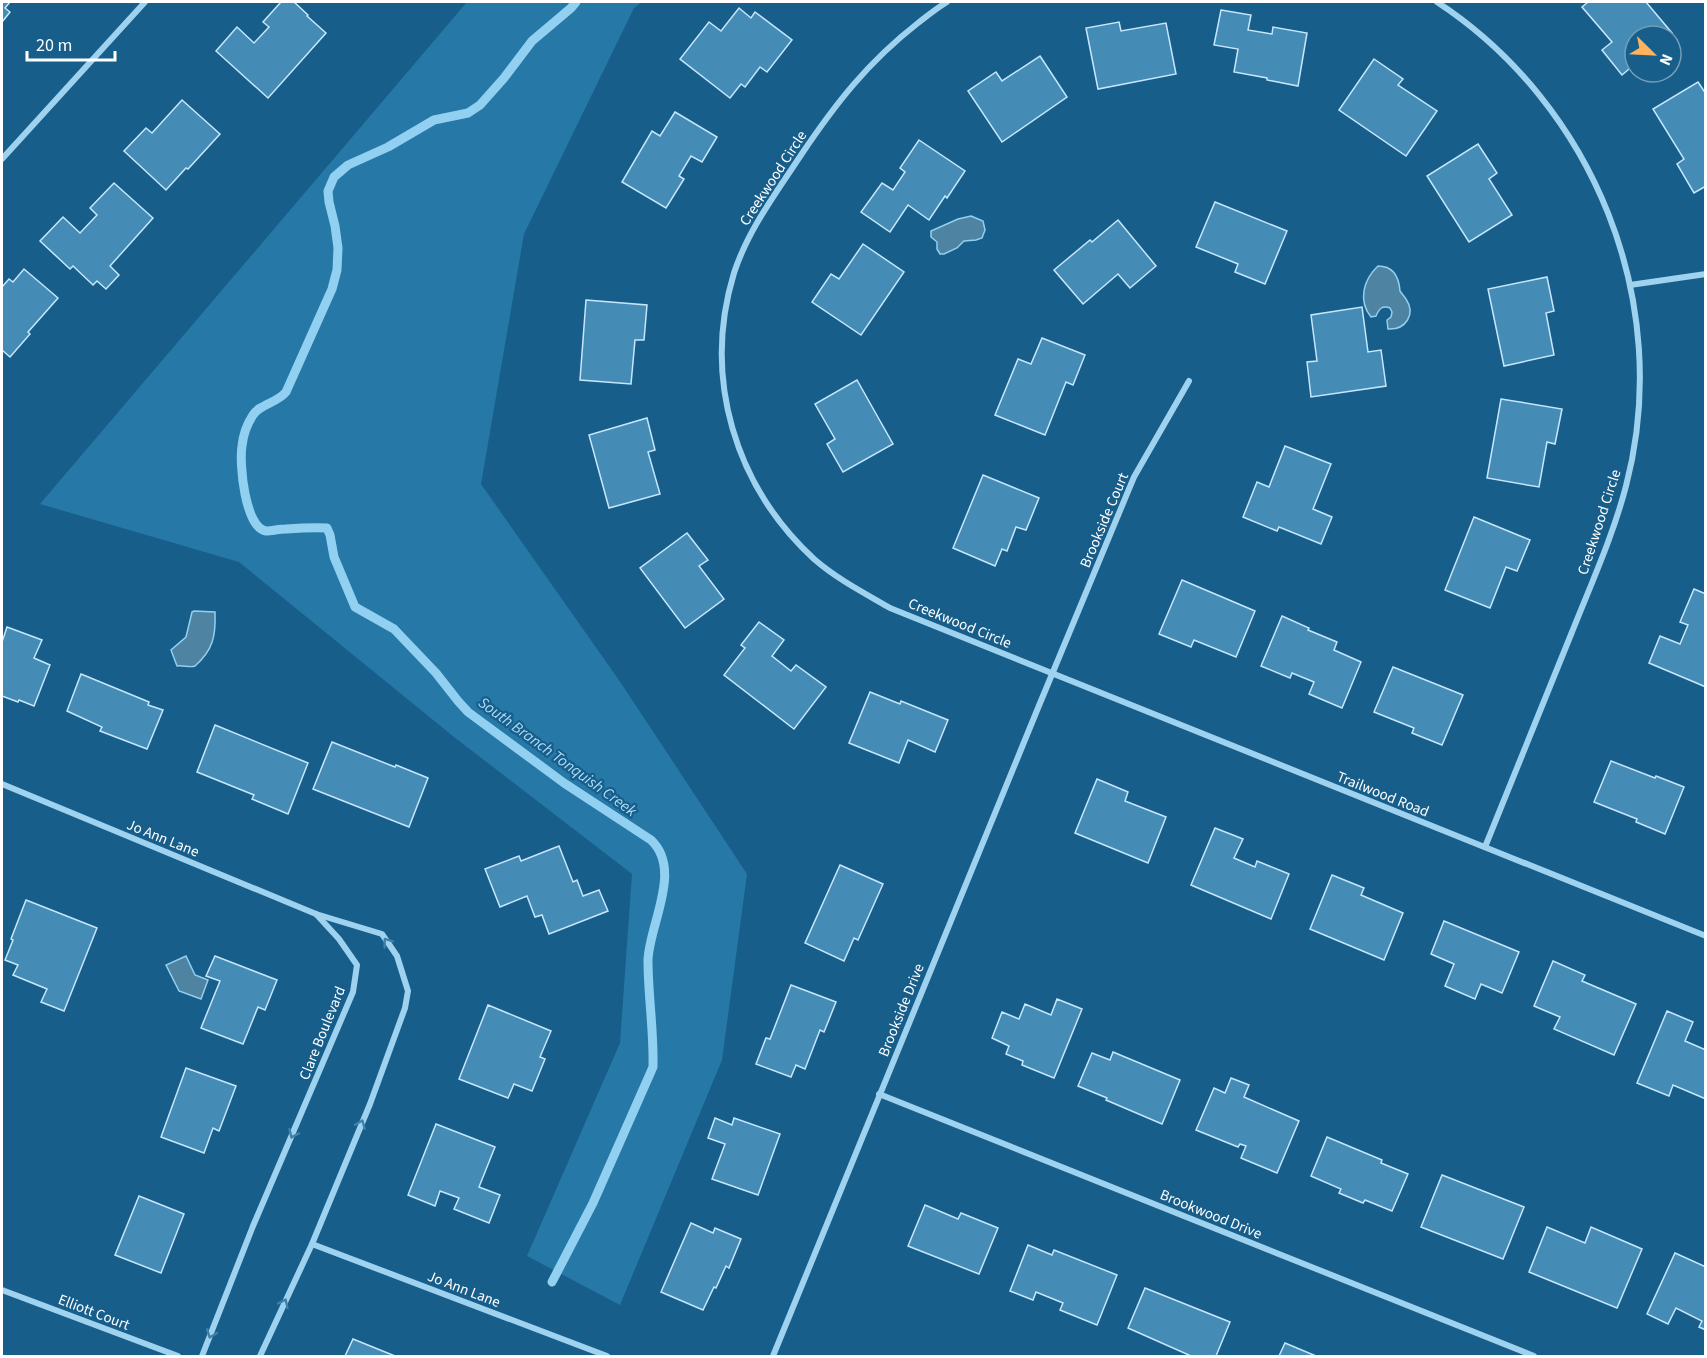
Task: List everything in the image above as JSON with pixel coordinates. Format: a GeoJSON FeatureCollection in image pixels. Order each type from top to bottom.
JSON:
{"type":"FeatureCollection","features":[{"type":"Feature","properties":{"kind":"street"},"geometry":{"type":"LineString","coordinates":[[2,159],[145,2]]}},
{"type":"Feature","properties":{"kind":"street","name":"Creekwood Circle"},"geometry":{"type":"LineString","coordinates":[[947,2],[892,43],[848,89],[754,226],[735,272],[725,310],[722,350],[725,399],[734,437],[753,483],[781,524],[815,560],[848,584],[890,608],[1052,674]]}},
{"type":"Feature","properties":{"kind":"street","name":"Creekwood Circle"},"geometry":{"type":"LineString","coordinates":[[1437,2],[1457,14],[1496,47],[1539,93],[1569,134],[1594,179],[1614,226],[1630,285],[1638,334],[1640,385],[1636,436],[1626,485],[1607,543],[1485,847]]}},
{"type":"Feature","properties":{"kind":"street"},"geometry":{"type":"LineString","coordinates":[[1630,285],[1706,274]]}},
{"type":"Feature","properties":{"kind":"street","name":"Brookside Court"},"geometry":{"type":"LineString","coordinates":[[1052,674],[1134,477],[1189,381]]}},
{"type":"Feature","properties":{"kind":"street","name":"Trailwood Road"},"geometry":{"type":"LineString","coordinates":[[1052,674],[1706,936]]}},
{"type":"Feature","properties":{"kind":"street","name":"Brookside Drive"},"geometry":{"type":"LineString","coordinates":[[773,1356],[1052,674]]}},
{"type":"Feature","properties":{"kind":"street","name":"Jo Ann Lane"},"geometry":{"type":"LineString","coordinates":[[2,784],[316,914]]}},
{"type":"Feature","properties":{"kind":"street"},"geometry":{"type":"LineString","coordinates":[[260,1356],[312,1244],[370,1104],[405,1008],[408,991],[397,956],[382,934],[316,914]]}},
{"type":"Feature","properties":{"kind":"street","name":"Clare Boulevard"},"geometry":{"type":"LineString","coordinates":[[202,1356],[253,1226],[353,992],[357,965],[339,939],[316,914]]}},
{"type":"Feature","properties":{"kind":"street","name":"Brookwood Drive"},"geometry":{"type":"LineString","coordinates":[[879,1094],[1534,1356]]}},
{"type":"Feature","properties":{"kind":"street","name":"Jo Ann Lane"},"geometry":{"type":"LineString","coordinates":[[312,1244],[607,1356]]}},
{"type":"Feature","properties":{"kind":"street","name":"Elliott Court"},"geometry":{"type":"LineString","coordinates":[[2,1290],[178,1356]]}},
{"type":"Feature","properties":{"kind":"shaded area"},"geometry":{"type":"Polygon","coordinates":[[[467,2],[642,2],[634,8],[524,234],[481,484],[621,683],[747,874],[722,1060],[620,1305],[527,1256],[620,1043],[632,874],[454,737],[239,562],[40,504],[467,2]]]}},
{"type":"Feature","properties":{"kind":"shaded area"},"geometry":{"type":"Polygon","coordinates":[[[971,216],[983,221],[985,230],[982,238],[964,241],[957,248],[940,254],[937,242],[931,237],[931,231],[971,216]]]}},
{"type":"Feature","properties":{"kind":"shaded area"},"geometry":{"type":"Polygon","coordinates":[[[1378,266],[1388,268],[1394,273],[1400,291],[1409,305],[1408,320],[1394,329],[1388,329],[1387,320],[1391,317],[1392,312],[1390,308],[1383,307],[1376,316],[1371,317],[1364,304],[1366,284],[1378,266]]]}},
{"type":"Feature","properties":{"kind":"shaded area"},"geometry":{"type":"Polygon","coordinates":[[[194,611],[215,612],[212,642],[206,654],[195,666],[177,666],[171,650],[186,637],[194,611]]]}},
{"type":"Feature","properties":{"kind":"shaded area"},"geometry":{"type":"Polygon","coordinates":[[[186,956],[195,975],[208,980],[201,999],[179,991],[166,965],[186,956]]]}},
{"type":"Feature","properties":{"kind":"building"},"geometry":{"type":"Polygon","coordinates":[[[2,2],[10,2],[5,8],[10,12],[2,22],[2,2]]]}},
{"type":"Feature","properties":{"kind":"building"},"geometry":{"type":"Polygon","coordinates":[[[281,2],[294,2],[326,33],[268,98],[216,51],[237,27],[254,43],[269,27],[263,22],[281,2]]]}},
{"type":"Feature","properties":{"kind":"building"},"geometry":{"type":"Polygon","coordinates":[[[1588,2],[1646,2],[1664,24],[1623,24],[1622,75],[1602,50],[1612,42],[1582,7],[1588,2]]]}},
{"type":"Feature","properties":{"kind":"building"},"geometry":{"type":"Polygon","coordinates":[[[739,8],[751,18],[755,12],[792,40],[767,72],[760,67],[745,87],[741,84],[730,98],[680,59],[709,22],[721,31],[739,8]]]}},
{"type":"Feature","properties":{"kind":"building"},"geometry":{"type":"Polygon","coordinates":[[[1221,10],[1251,15],[1248,30],[1272,34],[1273,27],[1307,33],[1298,86],[1234,72],[1238,49],[1214,45],[1221,10]]]}},
{"type":"Feature","properties":{"kind":"building"},"geometry":{"type":"Polygon","coordinates":[[[1119,22],[1121,31],[1166,23],[1176,74],[1098,89],[1086,28],[1119,22]]]}},
{"type":"Feature","properties":{"kind":"building"},"geometry":{"type":"Polygon","coordinates":[[[1040,56],[1067,97],[1002,142],[968,91],[996,72],[1002,81],[1040,56]]]}},
{"type":"Feature","properties":{"kind":"building"},"geometry":{"type":"Polygon","coordinates":[[[1374,59],[1403,79],[1398,85],[1437,111],[1406,156],[1339,110],[1374,59]]]}},
{"type":"Feature","properties":{"kind":"building"},"geometry":{"type":"Polygon","coordinates":[[[1698,82],[1706,94],[1706,186],[1694,193],[1677,164],[1684,159],[1653,109],[1698,82]]]}},
{"type":"Feature","properties":{"kind":"building"},"geometry":{"type":"Polygon","coordinates":[[[182,100],[220,134],[166,190],[124,151],[146,128],[152,133],[182,100]]]}},
{"type":"Feature","properties":{"kind":"building"},"geometry":{"type":"Polygon","coordinates":[[[675,112],[717,137],[702,162],[691,156],[679,176],[684,179],[666,208],[622,182],[652,131],[660,136],[675,112]]]}},
{"type":"Feature","properties":{"kind":"building"},"geometry":{"type":"Polygon","coordinates":[[[919,140],[965,171],[929,220],[908,205],[890,232],[861,212],[882,183],[893,190],[905,172],[900,168],[919,140]]]}},
{"type":"Feature","properties":{"kind":"building"},"geometry":{"type":"Polygon","coordinates":[[[1478,144],[1497,173],[1489,179],[1512,215],[1469,242],[1427,176],[1478,144]]]}},
{"type":"Feature","properties":{"kind":"building"},"geometry":{"type":"Polygon","coordinates":[[[114,183],[153,218],[110,266],[119,275],[106,289],[97,281],[93,285],[73,266],[70,269],[40,241],[63,217],[80,233],[97,215],[90,208],[114,183]]]}},
{"type":"Feature","properties":{"kind":"building"},"geometry":{"type":"Polygon","coordinates":[[[1215,202],[1287,231],[1265,284],[1235,272],[1238,264],[1196,247],[1215,202]]]}},
{"type":"Feature","properties":{"kind":"building"},"geometry":{"type":"Polygon","coordinates":[[[1118,220],[1156,266],[1130,288],[1118,274],[1083,304],[1054,270],[1118,220]]]}},
{"type":"Feature","properties":{"kind":"building"},"geometry":{"type":"Polygon","coordinates":[[[863,244],[904,272],[861,335],[812,302],[831,274],[839,279],[863,244]]]}},
{"type":"Feature","properties":{"kind":"building"},"geometry":{"type":"Polygon","coordinates":[[[24,269],[58,298],[28,332],[30,334],[10,357],[2,350],[2,287],[9,279],[13,282],[24,269]]]}},
{"type":"Feature","properties":{"kind":"building"},"geometry":{"type":"Polygon","coordinates":[[[1547,277],[1554,311],[1546,313],[1554,355],[1504,366],[1488,289],[1547,277]]]}},
{"type":"Feature","properties":{"kind":"building"},"geometry":{"type":"Polygon","coordinates":[[[586,300],[647,305],[644,340],[635,340],[631,384],[580,380],[586,300]]]}},
{"type":"Feature","properties":{"kind":"building"},"geometry":{"type":"Polygon","coordinates":[[[1362,307],[1368,352],[1381,350],[1386,386],[1311,397],[1307,362],[1317,361],[1311,315],[1362,307]]]}},
{"type":"Feature","properties":{"kind":"building"},"geometry":{"type":"Polygon","coordinates":[[[1042,338],[1085,355],[1073,385],[1066,382],[1045,435],[995,415],[1018,359],[1031,364],[1042,338]]]}},
{"type":"Feature","properties":{"kind":"building"},"geometry":{"type":"Polygon","coordinates":[[[857,380],[893,444],[843,472],[827,444],[835,439],[815,404],[857,380]]]}},
{"type":"Feature","properties":{"kind":"building"},"geometry":{"type":"Polygon","coordinates":[[[1501,399],[1562,409],[1555,444],[1547,442],[1539,487],[1487,478],[1501,399]]]}},
{"type":"Feature","properties":{"kind":"building"},"geometry":{"type":"Polygon","coordinates":[[[647,418],[655,450],[648,452],[660,494],[609,508],[589,435],[647,418]]]}},
{"type":"Feature","properties":{"kind":"building"},"geometry":{"type":"Polygon","coordinates":[[[1285,446],[1331,464],[1313,509],[1332,517],[1321,544],[1279,527],[1277,531],[1243,517],[1257,482],[1269,487],[1285,446]]]}},
{"type":"Feature","properties":{"kind":"building"},"geometry":{"type":"Polygon","coordinates":[[[983,475],[1039,498],[1026,530],[1016,527],[1007,551],[1002,549],[995,566],[953,548],[983,475]]]}},
{"type":"Feature","properties":{"kind":"building"},"geometry":{"type":"Polygon","coordinates":[[[1474,517],[1530,540],[1517,571],[1506,567],[1490,608],[1445,590],[1474,517]]]}},
{"type":"Feature","properties":{"kind":"building"},"geometry":{"type":"Polygon","coordinates":[[[687,533],[708,560],[699,566],[724,599],[685,628],[640,568],[687,533]]]}},
{"type":"Feature","properties":{"kind":"building"},"geometry":{"type":"Polygon","coordinates":[[[1182,580],[1255,611],[1236,657],[1194,640],[1191,647],[1159,634],[1182,580]]]}},
{"type":"Feature","properties":{"kind":"building"},"geometry":{"type":"Polygon","coordinates":[[[1694,589],[1706,594],[1706,687],[1649,663],[1660,636],[1680,644],[1688,625],[1680,622],[1694,589]]]}},
{"type":"Feature","properties":{"kind":"building"},"geometry":{"type":"Polygon","coordinates":[[[1282,616],[1337,642],[1334,650],[1361,662],[1342,708],[1309,694],[1314,682],[1292,673],[1290,678],[1261,666],[1282,616]]]}},
{"type":"Feature","properties":{"kind":"building"},"geometry":{"type":"Polygon","coordinates":[[[759,622],[784,640],[772,656],[791,671],[796,665],[826,687],[794,729],[724,675],[745,648],[741,645],[759,622]]]}},
{"type":"Feature","properties":{"kind":"building"},"geometry":{"type":"Polygon","coordinates":[[[7,627],[42,640],[34,658],[50,665],[34,706],[2,696],[2,642],[7,627]]]}},
{"type":"Feature","properties":{"kind":"building"},"geometry":{"type":"Polygon","coordinates":[[[1393,667],[1463,695],[1442,745],[1412,733],[1414,728],[1374,712],[1393,667]]]}},
{"type":"Feature","properties":{"kind":"building"},"geometry":{"type":"Polygon","coordinates":[[[81,674],[163,710],[147,749],[100,731],[102,727],[67,711],[81,674]]]}},
{"type":"Feature","properties":{"kind":"building"},"geometry":{"type":"Polygon","coordinates":[[[870,692],[900,704],[901,701],[948,720],[935,752],[908,740],[899,763],[849,743],[870,692]]]}},
{"type":"Feature","properties":{"kind":"building"},"geometry":{"type":"Polygon","coordinates":[[[215,725],[308,763],[288,814],[252,799],[254,795],[197,772],[215,725]]]}},
{"type":"Feature","properties":{"kind":"building"},"geometry":{"type":"Polygon","coordinates":[[[332,742],[428,778],[409,827],[313,789],[332,742]]]}},
{"type":"Feature","properties":{"kind":"building"},"geometry":{"type":"Polygon","coordinates":[[[1611,761],[1684,787],[1665,834],[1636,822],[1637,819],[1594,802],[1611,761]]]}},
{"type":"Feature","properties":{"kind":"building"},"geometry":{"type":"Polygon","coordinates":[[[1097,779],[1128,792],[1125,801],[1166,817],[1148,863],[1075,833],[1097,779]]]}},
{"type":"Feature","properties":{"kind":"building"},"geometry":{"type":"Polygon","coordinates":[[[1215,828],[1243,839],[1234,858],[1255,867],[1257,861],[1289,874],[1271,919],[1191,885],[1215,828]]]}},
{"type":"Feature","properties":{"kind":"building"},"geometry":{"type":"Polygon","coordinates":[[[559,846],[573,882],[577,880],[583,896],[599,890],[608,911],[549,934],[542,915],[535,917],[527,896],[500,907],[485,869],[519,856],[521,861],[559,846]]]}},
{"type":"Feature","properties":{"kind":"building"},"geometry":{"type":"Polygon","coordinates":[[[840,865],[883,884],[858,940],[854,938],[844,961],[805,943],[840,865]]]}},
{"type":"Feature","properties":{"kind":"building"},"geometry":{"type":"Polygon","coordinates":[[[1332,875],[1364,888],[1361,895],[1403,913],[1384,960],[1310,929],[1332,875]]]}},
{"type":"Feature","properties":{"kind":"building"},"geometry":{"type":"Polygon","coordinates":[[[26,900],[97,928],[64,1011],[41,1002],[47,989],[13,975],[18,965],[5,960],[26,900]]]}},
{"type":"Feature","properties":{"kind":"building"},"geometry":{"type":"Polygon","coordinates":[[[1444,921],[1519,952],[1502,993],[1481,984],[1475,999],[1445,986],[1454,964],[1431,954],[1444,921]]]}},
{"type":"Feature","properties":{"kind":"building"},"geometry":{"type":"Polygon","coordinates":[[[215,956],[277,980],[265,1010],[258,1007],[243,1044],[201,1028],[220,981],[206,976],[215,956]]]}},
{"type":"Feature","properties":{"kind":"building"},"geometry":{"type":"Polygon","coordinates":[[[1553,961],[1585,975],[1582,981],[1636,1004],[1614,1055],[1554,1029],[1560,1017],[1534,1006],[1553,961]]]}},
{"type":"Feature","properties":{"kind":"building"},"geometry":{"type":"Polygon","coordinates":[[[791,985],[836,1002],[824,1032],[820,1030],[805,1069],[796,1065],[791,1077],[756,1064],[766,1038],[770,1039],[791,985]]]}},
{"type":"Feature","properties":{"kind":"building"},"geometry":{"type":"Polygon","coordinates":[[[1057,999],[1082,1009],[1054,1078],[1022,1065],[1023,1061],[1006,1054],[1009,1046],[992,1038],[1002,1012],[1019,1019],[1025,1004],[1051,1015],[1057,999]]]}},
{"type":"Feature","properties":{"kind":"building"},"geometry":{"type":"Polygon","coordinates":[[[488,1005],[551,1031],[540,1057],[545,1059],[532,1091],[514,1084],[508,1098],[459,1079],[488,1005]]]}},
{"type":"Feature","properties":{"kind":"building"},"geometry":{"type":"Polygon","coordinates":[[[1667,1011],[1693,1022],[1685,1041],[1706,1050],[1706,1099],[1673,1085],[1669,1096],[1637,1083],[1667,1011]]]}},
{"type":"Feature","properties":{"kind":"building"},"geometry":{"type":"Polygon","coordinates":[[[1113,1052],[1180,1080],[1162,1124],[1078,1086],[1092,1053],[1110,1060],[1113,1052]]]}},
{"type":"Feature","properties":{"kind":"building"},"geometry":{"type":"Polygon","coordinates":[[[186,1068],[236,1086],[219,1131],[213,1128],[204,1153],[161,1137],[186,1068]]]}},
{"type":"Feature","properties":{"kind":"building"},"geometry":{"type":"Polygon","coordinates":[[[1231,1078],[1249,1085],[1244,1097],[1299,1121],[1277,1173],[1241,1158],[1246,1146],[1240,1144],[1238,1147],[1196,1130],[1214,1088],[1225,1093],[1231,1078]]]}},
{"type":"Feature","properties":{"kind":"building"},"geometry":{"type":"Polygon","coordinates":[[[715,1118],[732,1125],[734,1118],[780,1134],[758,1195],[712,1179],[725,1144],[708,1138],[715,1118]]]}},
{"type":"Feature","properties":{"kind":"building"},"geometry":{"type":"Polygon","coordinates":[[[436,1124],[495,1147],[479,1187],[500,1195],[489,1223],[454,1209],[459,1198],[440,1191],[435,1206],[408,1195],[436,1124]]]}},
{"type":"Feature","properties":{"kind":"building"},"geometry":{"type":"Polygon","coordinates":[[[1327,1137],[1382,1160],[1381,1163],[1408,1174],[1392,1211],[1339,1193],[1341,1189],[1311,1176],[1327,1137]]]}},
{"type":"Feature","properties":{"kind":"building"},"geometry":{"type":"Polygon","coordinates":[[[1442,1175],[1524,1207],[1503,1259],[1421,1227],[1442,1175]]]}},
{"type":"Feature","properties":{"kind":"building"},"geometry":{"type":"Polygon","coordinates":[[[139,1196],[184,1214],[161,1273],[115,1255],[139,1196]]]}},
{"type":"Feature","properties":{"kind":"building"},"geometry":{"type":"Polygon","coordinates":[[[925,1205],[958,1219],[961,1213],[998,1228],[979,1274],[908,1246],[925,1205]]]}},
{"type":"Feature","properties":{"kind":"building"},"geometry":{"type":"Polygon","coordinates":[[[691,1223],[713,1233],[715,1228],[741,1239],[729,1268],[726,1266],[703,1310],[661,1292],[691,1223]]]}},
{"type":"Feature","properties":{"kind":"building"},"geometry":{"type":"Polygon","coordinates":[[[1547,1227],[1585,1243],[1591,1227],[1642,1249],[1617,1308],[1529,1272],[1547,1227]]]}},
{"type":"Feature","properties":{"kind":"building"},"geometry":{"type":"Polygon","coordinates":[[[1028,1245],[1052,1255],[1054,1250],[1117,1275],[1097,1325],[1060,1310],[1063,1303],[1036,1292],[1033,1300],[1010,1291],[1028,1245]]]}},
{"type":"Feature","properties":{"kind":"building"},"geometry":{"type":"Polygon","coordinates":[[[1675,1253],[1706,1267],[1706,1330],[1699,1327],[1702,1321],[1676,1308],[1668,1324],[1647,1314],[1675,1253]]]}},
{"type":"Feature","properties":{"kind":"building"},"geometry":{"type":"Polygon","coordinates":[[[1145,1288],[1230,1322],[1216,1356],[1191,1356],[1128,1328],[1145,1288]]]}},
{"type":"Feature","properties":{"kind":"building"},"geometry":{"type":"Polygon","coordinates":[[[353,1339],[395,1356],[345,1356],[353,1339]]]}},
{"type":"Feature","properties":{"kind":"building"},"geometry":{"type":"Polygon","coordinates":[[[1285,1343],[1316,1356],[1279,1356],[1285,1343]]]}},
{"type":"Feature","properties":{"kind":"waterway","name":"South Branch Tonquish Creek"},"geometry":{"type":"LineString","coordinates":[[552,1282],[593,1203],[653,1067],[648,960],[664,882],[664,866],[660,852],[651,840],[564,783],[468,712],[436,673],[394,629],[355,607],[334,557],[327,528],[266,531],[259,527],[248,507],[241,454],[244,434],[253,415],[286,392],[332,289],[337,270],[338,248],[328,191],[334,177],[348,165],[388,147],[434,120],[468,113],[480,105],[532,41],[576,2]]}}]}
